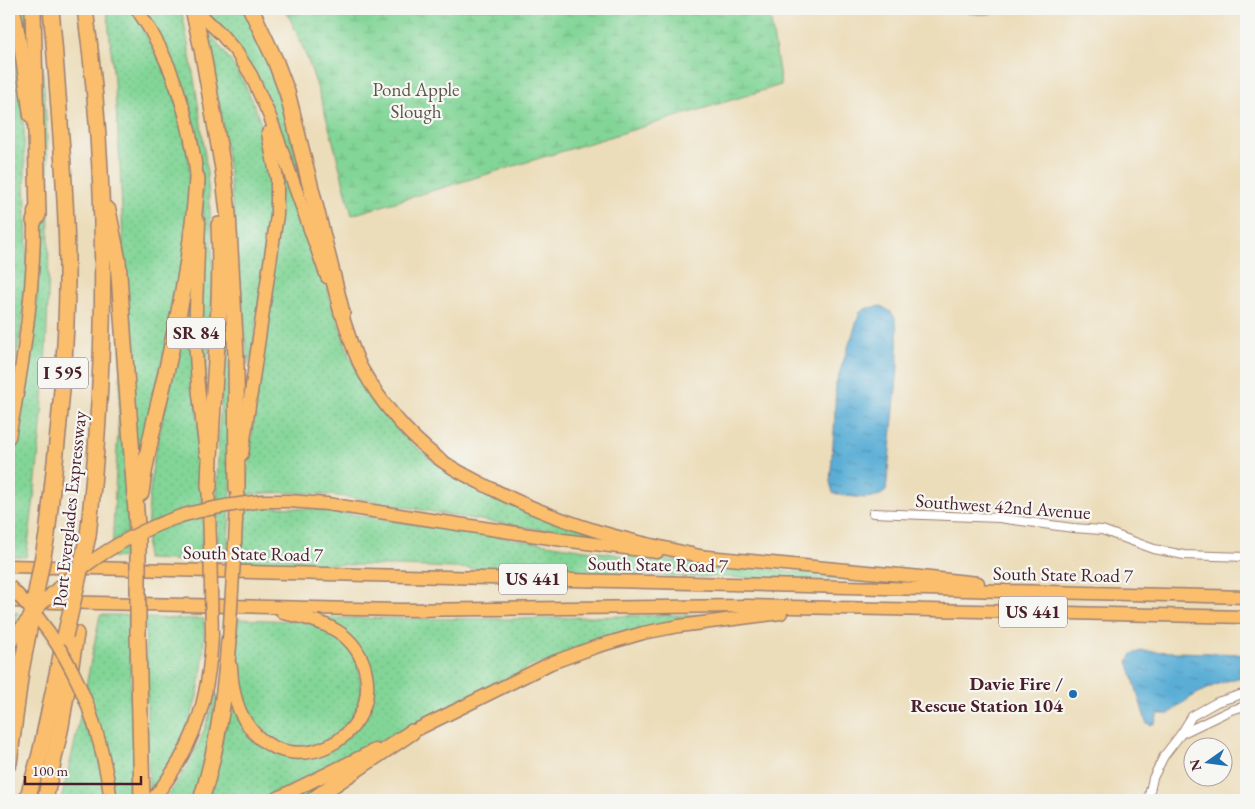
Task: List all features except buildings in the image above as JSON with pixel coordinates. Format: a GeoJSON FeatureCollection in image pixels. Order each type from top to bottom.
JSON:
{"type":"FeatureCollection","features":[{"type":"Feature","properties":{"kind":"highway"},"geometry":{"type":"LineString","coordinates":[[33,9],[38,215],[34,221]]}},
{"type":"Feature","properties":{"kind":"highway","name":"Port Everglades Expressway"},"geometry":{"type":"LineString","coordinates":[[9,718],[21,671],[47,535],[59,433],[65,348],[66,201],[51,9]]}},
{"type":"Feature","properties":{"kind":"highway","name":"Port Everglades Expressway"},"geometry":{"type":"LineString","coordinates":[[45,800],[61,726],[71,635],[88,536],[101,400],[103,288],[99,164],[85,9]]}},
{"type":"Feature","properties":{"kind":"highway"},"geometry":{"type":"LineString","coordinates":[[194,9],[223,169],[229,230],[237,365],[237,488]]}},
{"type":"Feature","properties":{"kind":"highway"},"geometry":{"type":"LineString","coordinates":[[251,9],[275,60],[286,92],[342,313]]}},
{"type":"Feature","properties":{"kind":"highway"},"geometry":{"type":"LineString","coordinates":[[202,49],[220,237],[220,304],[212,416],[210,488]]}},
{"type":"Feature","properties":{"kind":"highway"},"geometry":{"type":"LineString","coordinates":[[99,164],[118,261],[138,539],[142,800]]}},
{"type":"Feature","properties":{"kind":"highway"},"geometry":{"type":"LineString","coordinates":[[138,539],[143,475],[166,375],[192,239],[197,178]]}},
{"type":"Feature","properties":{"kind":"highway"},"geometry":{"type":"LineString","coordinates":[[27,800],[71,635]]}},
{"type":"Feature","properties":{"kind":"highway"},"geometry":{"type":"LineString","coordinates":[[201,800],[214,754],[221,717],[229,640]]}},
{"type":"Feature","properties":{"kind":"highway"},"geometry":{"type":"LineString","coordinates":[[9,763],[21,671]]}},
{"type":"Feature","properties":{"kind":"highway"},"geometry":{"type":"LineString","coordinates":[[313,800],[412,732]]}},
{"type":"Feature","properties":{"kind":"main road"},"geometry":{"type":"LineString","coordinates":[[9,437],[28,325],[34,221],[34,178],[30,122],[14,9]]}},
{"type":"Feature","properties":{"kind":"main road","name":"SR 84"},"geometry":{"type":"LineString","coordinates":[[137,9],[156,40],[175,83],[190,132],[200,208],[195,338],[198,386],[210,488],[212,636],[209,676],[195,730],[173,772],[152,800]]}},
{"type":"Feature","properties":{"kind":"main road"},"geometry":{"type":"LineString","coordinates":[[194,9],[221,34],[237,53],[251,75],[270,117],[326,275],[342,313],[353,349],[377,394],[403,426],[438,459],[464,476],[508,497],[553,516],[600,532],[704,557]]}},
{"type":"Feature","properties":{"kind":"main road"},"geometry":{"type":"LineString","coordinates":[[259,94],[277,179],[277,215],[237,488],[229,640],[231,674],[236,699],[244,718],[257,736],[280,749],[295,752],[310,752],[327,747],[343,738],[362,713],[366,699],[367,683],[360,655],[350,640],[322,623],[262,607]]}},
{"type":"Feature","properties":{"kind":"main road"},"geometry":{"type":"LineString","coordinates":[[9,645],[35,611],[57,589],[115,546],[146,530],[182,516],[230,505],[263,501],[327,504],[633,550],[911,576],[1057,592]]}},
{"type":"Feature","properties":{"kind":"main road","name":"South State Road 7"},"geometry":{"type":"LineString","coordinates":[[9,566],[1246,597]]}},
{"type":"Feature","properties":{"kind":"main road"},"geometry":{"type":"LineString","coordinates":[[9,586],[40,619],[57,643],[83,692],[102,746],[111,800]]}},
{"type":"Feature","properties":{"kind":"main road","name":"South State Road 7"},"geometry":{"type":"LineString","coordinates":[[9,601],[400,610],[678,606],[819,607],[1246,617]]}},
{"type":"Feature","properties":{"kind":"main road"},"geometry":{"type":"LineString","coordinates":[[274,800],[551,664],[595,647],[643,633],[679,626],[819,607]]}},
{"type":"Feature","properties":{"kind":"street","name":"Southwest 42nd Avenue"},"geometry":{"type":"LineString","coordinates":[[873,513],[999,518],[1102,530],[1154,549],[1184,555],[1246,556]]}},
{"type":"Feature","properties":{"kind":"street"},"geometry":{"type":"LineString","coordinates":[[1148,800],[1153,778],[1164,756],[1192,716],[1217,702],[1246,693]]}},
{"type":"Feature","properties":{"kind":"street"},"geometry":{"type":"LineString","coordinates":[[1181,734],[1231,710],[1246,706]]}},
{"type":"Feature","properties":{"kind":"green space"},"geometry":{"type":"Polygon","coordinates":[[[21,9],[36,9],[44,81],[49,191],[48,300],[43,397],[38,461],[26,557],[9,556],[9,462],[19,419],[34,335],[41,243],[41,193],[30,58],[21,9]]]}},
{"type":"Feature","properties":{"kind":"green space"},"geometry":{"type":"Polygon","coordinates":[[[107,9],[132,9],[161,63],[182,118],[191,185],[189,236],[132,502],[126,538],[127,558],[112,557],[123,270],[118,139],[107,9]]]}},
{"type":"Feature","properties":{"kind":"green space"},"geometry":{"type":"Polygon","coordinates":[[[144,9],[181,9],[201,122],[206,160],[213,276],[212,315],[203,392],[201,389],[202,178],[144,9]]]}},
{"type":"Feature","properties":{"kind":"green space"},"geometry":{"type":"Polygon","coordinates":[[[202,9],[246,9],[270,57],[317,232],[268,101],[202,9]]]}},
{"type":"Feature","properties":{"kind":"green space","name":"Pond Apple Slough"},"geometry":{"type":"Polygon","coordinates":[[[285,9],[769,9],[781,85],[352,215],[316,84],[297,33],[285,9]]]}},
{"type":"Feature","properties":{"kind":"green space"},"geometry":{"type":"Polygon","coordinates":[[[958,9],[1014,9],[979,14],[958,9]]]}},
{"type":"Feature","properties":{"kind":"green space"},"geometry":{"type":"Polygon","coordinates":[[[9,19],[24,129],[27,253],[26,296],[9,409],[9,19]]]}},
{"type":"Feature","properties":{"kind":"green space"},"geometry":{"type":"Polygon","coordinates":[[[205,28],[230,60],[249,94],[263,131],[271,171],[272,194],[269,228],[252,353],[248,365],[230,181],[222,119],[205,28]]]}},
{"type":"Feature","properties":{"kind":"green space"},"geometry":{"type":"Polygon","coordinates":[[[277,154],[323,276],[349,355],[380,408],[404,437],[447,472],[614,541],[347,497],[296,493],[245,495],[264,323],[277,154]]]}},
{"type":"Feature","properties":{"kind":"green space"},"geometry":{"type":"Polygon","coordinates":[[[193,276],[198,431],[202,482],[203,561],[146,559],[153,463],[193,276]]]}},
{"type":"Feature","properties":{"kind":"green space"},"geometry":{"type":"Polygon","coordinates":[[[229,319],[231,488],[227,561],[218,561],[217,487],[219,428],[226,320],[229,319]]]}},
{"type":"Feature","properties":{"kind":"green space"},"geometry":{"type":"Polygon","coordinates":[[[279,507],[325,510],[625,556],[839,576],[838,580],[622,575],[241,562],[244,510],[279,507]]]}},
{"type":"Feature","properties":{"kind":"green space"},"geometry":{"type":"Polygon","coordinates":[[[9,613],[18,613],[9,661],[9,613]]]}},
{"type":"Feature","properties":{"kind":"green space"},"geometry":{"type":"Polygon","coordinates":[[[100,615],[129,615],[134,800],[61,800],[74,746],[100,615]]]}},
{"type":"Feature","properties":{"kind":"green space"},"geometry":{"type":"Polygon","coordinates":[[[712,615],[532,666],[262,800],[206,800],[231,697],[234,710],[286,755],[353,734],[369,673],[328,620],[329,618],[521,619],[712,615]]]}},
{"type":"Feature","properties":{"kind":"green space"},"geometry":{"type":"Polygon","coordinates":[[[145,618],[204,619],[202,666],[199,689],[193,711],[176,753],[164,773],[149,792],[145,618]]]}},
{"type":"Feature","properties":{"kind":"green space"},"geometry":{"type":"Polygon","coordinates":[[[238,619],[310,623],[342,639],[358,662],[362,697],[349,725],[316,747],[283,746],[257,730],[243,707],[236,669],[238,619]]]}},
{"type":"Feature","properties":{"kind":"green space"},"geometry":{"type":"Polygon","coordinates":[[[218,695],[212,731],[196,800],[164,800],[181,776],[195,751],[211,710],[214,696],[218,695]]]}},
{"type":"Feature","properties":{"kind":"green space"},"geometry":{"type":"Polygon","coordinates":[[[343,768],[304,800],[279,800],[343,768]]]}},
{"type":"Feature","properties":{"kind":"water"},"geometry":{"type":"Polygon","coordinates":[[[881,306],[891,312],[895,318],[897,329],[898,367],[886,491],[881,495],[868,498],[833,493],[830,482],[836,383],[860,312],[867,308],[881,306]]]}},
{"type":"Feature","properties":{"kind":"water"},"geometry":{"type":"Polygon","coordinates":[[[1142,651],[1246,654],[1246,676],[1205,690],[1187,700],[1169,714],[1158,714],[1155,723],[1150,725],[1146,722],[1128,661],[1132,654],[1142,651]]]}},
{"type":"Feature","properties":{"kind":"place","name":"Davie Fire / Rescue Station 104"},"geometry":{"type":"Point","coordinates":[1073,694]}}]}
